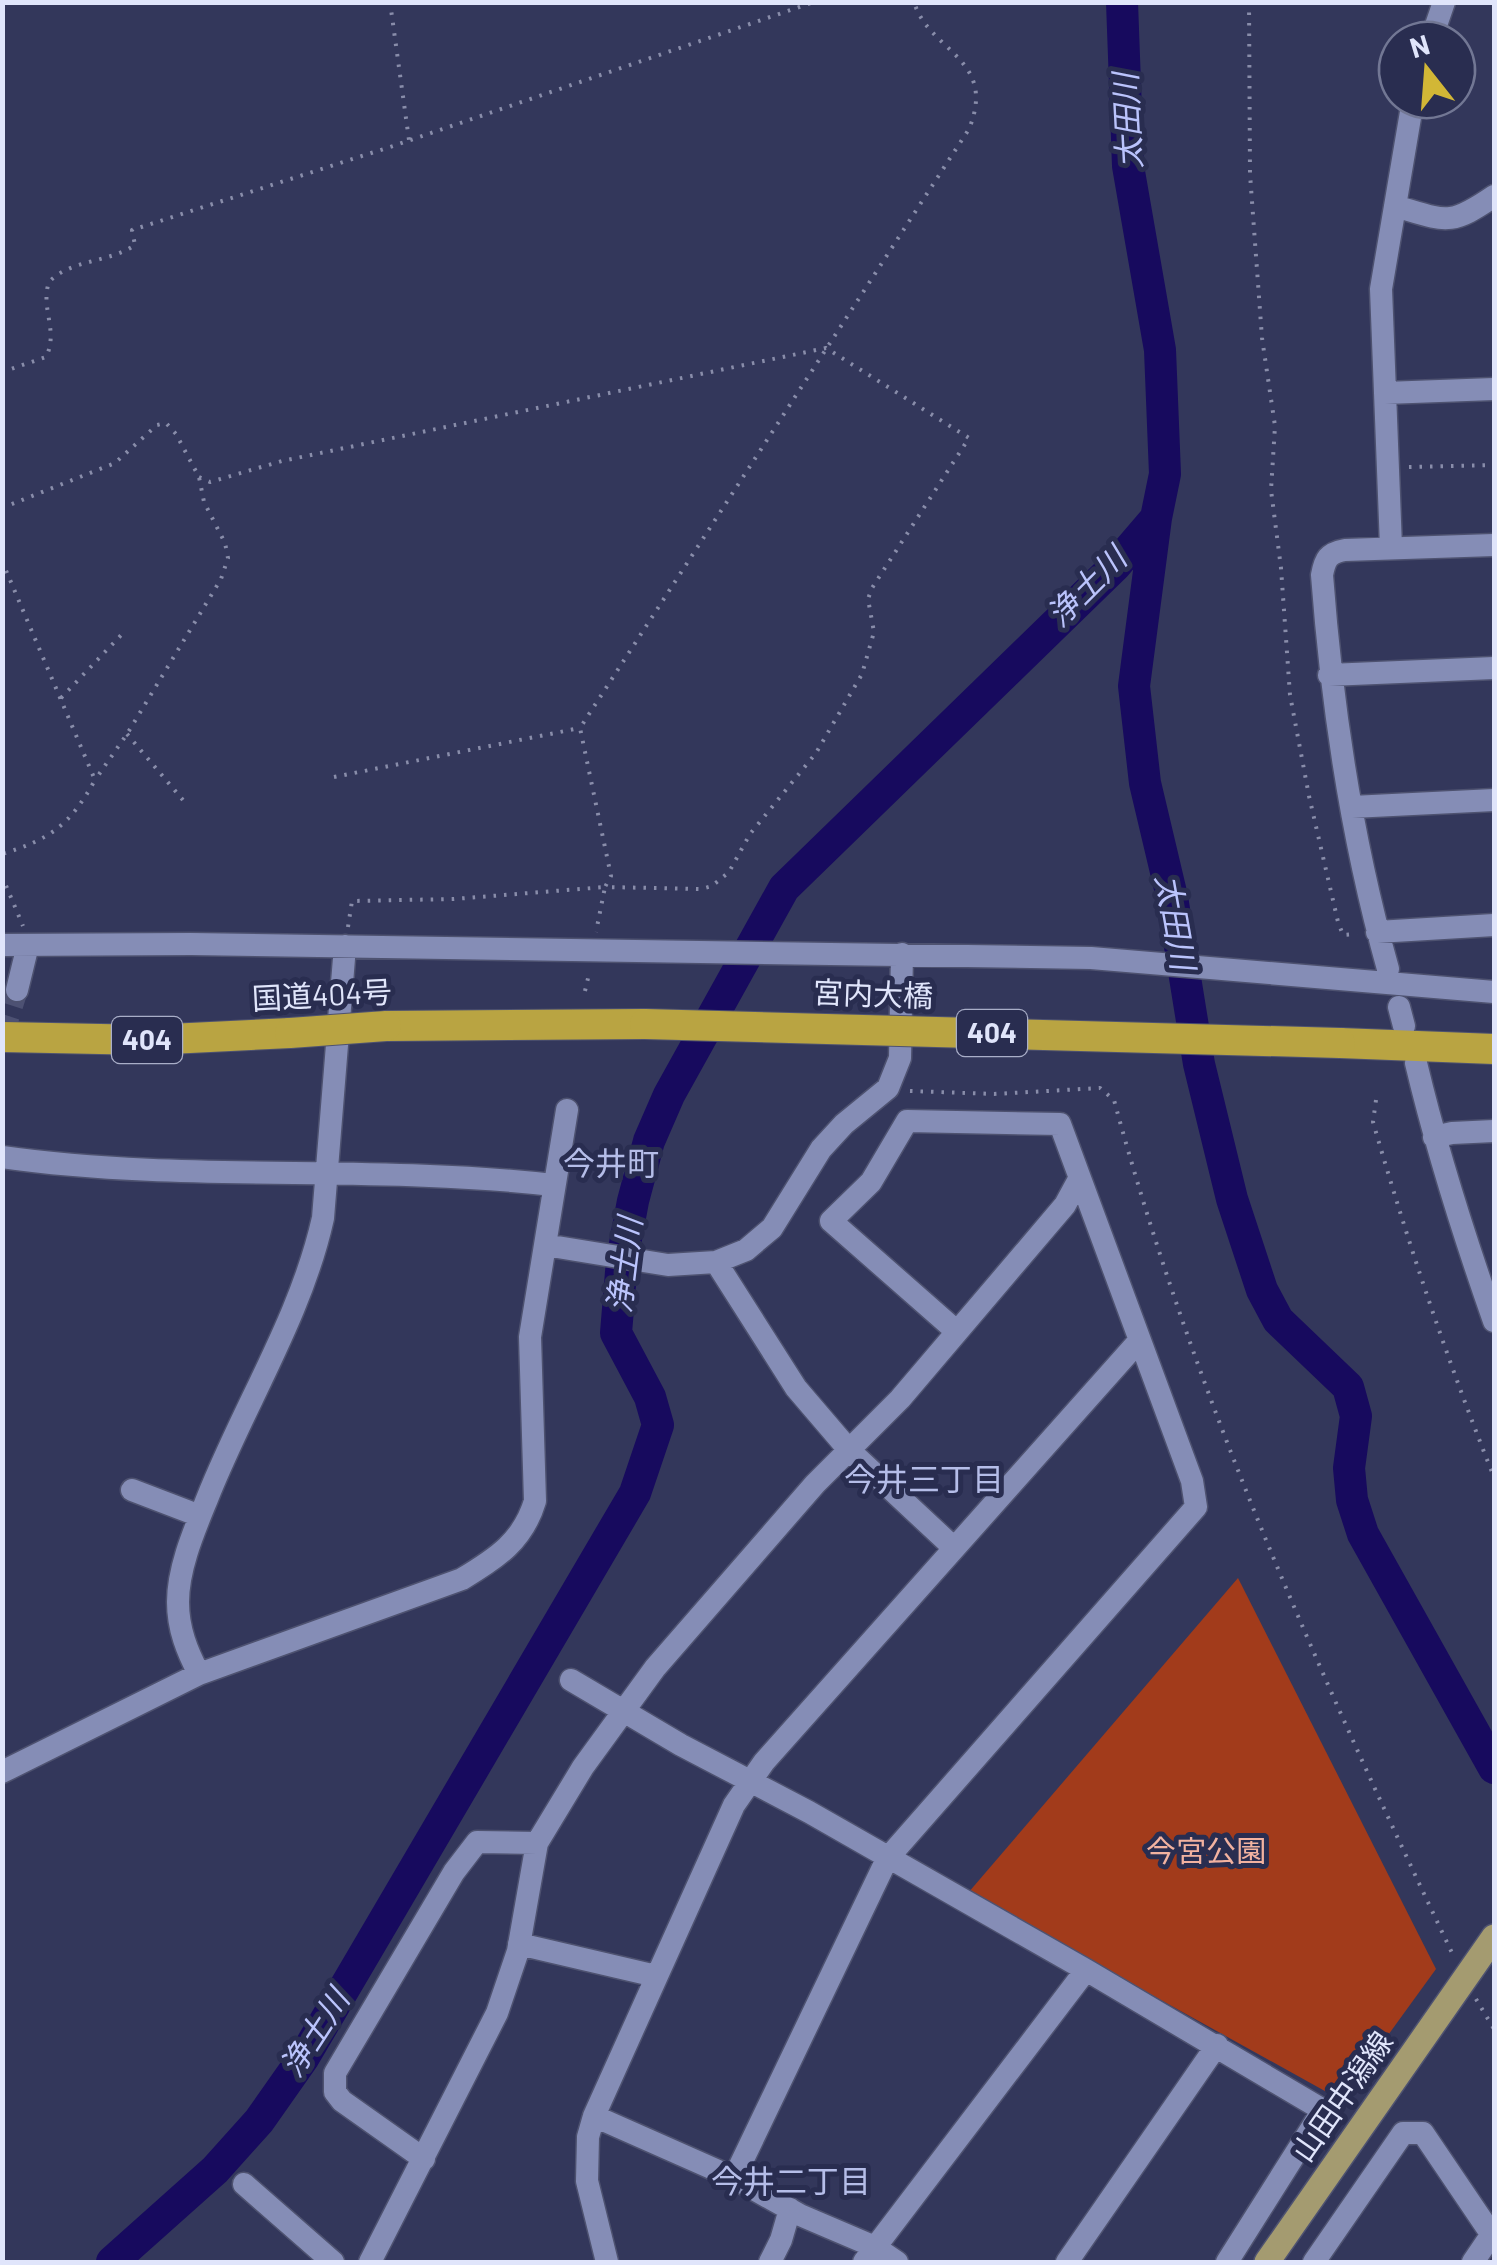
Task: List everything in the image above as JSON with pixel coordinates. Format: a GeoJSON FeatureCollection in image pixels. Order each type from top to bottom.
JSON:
{"type":"FeatureCollection","features":[{"type":"Feature","properties":{"kind":"highway","name":"国道404号"},"geometry":{"type":"LineString","coordinates":[[2,1036],[148,1040],[386,1026],[645,1024]]}},
{"type":"Feature","properties":{"kind":"highway","name":"宮内大橋"},"geometry":{"type":"LineString","coordinates":[[645,1024],[1494,1050]]}},
{"type":"Feature","properties":{"kind":"main road","name":"山田中潟線"},"geometry":{"type":"LineString","coordinates":[[1267,2262],[1494,1936]]}},
{"type":"Feature","properties":{"kind":"street"},"geometry":{"type":"LineString","coordinates":[[1391,547],[1381,289],[1410,120]]}},
{"type":"Feature","properties":{"kind":"street"},"geometry":{"type":"LineString","coordinates":[[1396,206],[1442,220],[1458,219],[1494,196]]}},
{"type":"Feature","properties":{"kind":"street"},"geometry":{"type":"LineString","coordinates":[[1385,393],[1494,390]]}},
{"type":"Feature","properties":{"kind":"street"},"geometry":{"type":"LineString","coordinates":[[1388,969],[1366,892],[1329,675],[1322,575],[1325,560],[1333,552],[1494,545]]}},
{"type":"Feature","properties":{"kind":"street"},"geometry":{"type":"LineString","coordinates":[[1329,675],[1494,668]]}},
{"type":"Feature","properties":{"kind":"street"},"geometry":{"type":"LineString","coordinates":[[1352,806],[1494,800]]}},
{"type":"Feature","properties":{"kind":"street"},"geometry":{"type":"LineString","coordinates":[[1377,932],[1494,925]]}},
{"type":"Feature","properties":{"kind":"street"},"geometry":{"type":"LineString","coordinates":[[16,990],[28,945]]}},
{"type":"Feature","properties":{"kind":"street"},"geometry":{"type":"LineString","coordinates":[[2,946],[346,946],[1091,958],[1494,992]]}},
{"type":"Feature","properties":{"kind":"street"},"geometry":{"type":"LineString","coordinates":[[199,1674],[181,1633],[178,1597],[182,1572],[228,1445],[300,1295],[316,1248],[327,1175],[346,946]]}},
{"type":"Feature","properties":{"kind":"street"},"geometry":{"type":"LineString","coordinates":[[545,1245],[668,1266],[716,1262],[746,1250],[772,1228],[821,1149],[844,1124],[888,1088],[900,1058],[902,954]]}},
{"type":"Feature","properties":{"kind":"street"},"geometry":{"type":"LineString","coordinates":[[1416,1063],[1434,1138],[1494,1321]]}},
{"type":"Feature","properties":{"kind":"street"},"geometry":{"type":"LineString","coordinates":[[2,1772],[199,1674],[462,1579],[500,1557],[515,1540],[528,1522],[534,1500],[530,1337],[567,1110]]}},
{"type":"Feature","properties":{"kind":"street"},"geometry":{"type":"LineString","coordinates":[[734,2178],[887,1858],[1196,1507],[1186,1464],[1060,1124],[907,1121],[871,1182],[832,1221],[956,1330]]}},
{"type":"Feature","properties":{"kind":"street"},"geometry":{"type":"LineString","coordinates":[[1434,1138],[1452,1132],[1494,1130]]}},
{"type":"Feature","properties":{"kind":"street"},"geometry":{"type":"LineString","coordinates":[[2,1157],[147,1168],[477,1176],[553,1185]]}},
{"type":"Feature","properties":{"kind":"street"},"geometry":{"type":"LineString","coordinates":[[370,2262],[497,2013],[519,1944],[537,1843],[622,1710],[654,1668],[900,1398],[1065,1205],[1078,1180]]}},
{"type":"Feature","properties":{"kind":"street"},"geometry":{"type":"LineString","coordinates":[[716,1262],[796,1388],[849,1450],[954,1548]]}},
{"type":"Feature","properties":{"kind":"street"},"geometry":{"type":"LineString","coordinates":[[607,2262],[587,2181],[588,2137],[734,1805],[750,1780],[1138,1342]]}},
{"type":"Feature","properties":{"kind":"street"},"geometry":{"type":"LineString","coordinates":[[132,1490],[200,1516]]}},
{"type":"Feature","properties":{"kind":"street"},"geometry":{"type":"LineString","coordinates":[[571,1680],[1086,1970],[1323,2110],[1227,2262]]}},
{"type":"Feature","properties":{"kind":"street"},"geometry":{"type":"LineString","coordinates":[[424,2159],[342,2101],[336,2092],[335,2073],[454,1872],[477,1842],[537,1843]]}},
{"type":"Feature","properties":{"kind":"street"},"geometry":{"type":"LineString","coordinates":[[519,1944],[656,1976]]}},
{"type":"Feature","properties":{"kind":"street"},"geometry":{"type":"LineString","coordinates":[[870,2255],[1086,1970]]}},
{"type":"Feature","properties":{"kind":"street"},"geometry":{"type":"LineString","coordinates":[[1067,2262],[1217,2045]]}},
{"type":"Feature","properties":{"kind":"street"},"geometry":{"type":"LineString","coordinates":[[594,2116],[734,2178],[870,2255],[896,2262]]}},
{"type":"Feature","properties":{"kind":"street"},"geometry":{"type":"LineString","coordinates":[[1314,2262],[1403,2133],[1423,2132],[1493,2236],[1473,2262]]}},
{"type":"Feature","properties":{"kind":"street"},"geometry":{"type":"LineString","coordinates":[[244,2184],[334,2262]]}},
{"type":"Feature","properties":{"kind":"street"},"geometry":{"type":"LineString","coordinates":[[770,2262],[790,2209]]}},
{"type":"Feature","properties":{"kind":"path"},"geometry":{"type":"LineString","coordinates":[[390,2],[409,140]]}},
{"type":"Feature","properties":{"kind":"path"},"geometry":{"type":"LineString","coordinates":[[2,372],[46,357],[53,336],[46,298],[48,282],[64,270],[118,256],[135,245],[132,230],[814,2]]}},
{"type":"Feature","properties":{"kind":"path"},"geometry":{"type":"LineString","coordinates":[[595,934],[604,887],[611,876],[580,728],[969,129],[977,98],[965,66],[918,14],[914,2]]}},
{"type":"Feature","properties":{"kind":"path"},"geometry":{"type":"LineString","coordinates":[[1249,2],[1250,174],[1262,338],[1275,426],[1271,490],[1290,694],[1309,796],[1343,935],[1377,932]]}},
{"type":"Feature","properties":{"kind":"path"},"geometry":{"type":"LineString","coordinates":[[199,477],[210,482],[282,461],[826,348],[969,438],[872,588],[868,599],[874,632],[862,674],[816,752],[750,834],[729,872],[712,886],[604,887],[454,900],[352,901],[346,946]]}},
{"type":"Feature","properties":{"kind":"path"},"geometry":{"type":"LineString","coordinates":[[2,508],[115,463],[157,425],[166,423],[199,477],[204,502],[228,553],[226,567],[75,814],[47,838],[2,854]]}},
{"type":"Feature","properties":{"kind":"path"},"geometry":{"type":"LineString","coordinates":[[1388,468],[1494,465]]}},
{"type":"Feature","properties":{"kind":"path"},"geometry":{"type":"LineString","coordinates":[[2,561],[95,780]]}},
{"type":"Feature","properties":{"kind":"path"},"geometry":{"type":"LineString","coordinates":[[60,698],[125,631]]}},
{"type":"Feature","properties":{"kind":"path"},"geometry":{"type":"LineString","coordinates":[[334,778],[580,728]]}},
{"type":"Feature","properties":{"kind":"path"},"geometry":{"type":"LineString","coordinates":[[127,734],[188,806]]}},
{"type":"Feature","properties":{"kind":"path"},"geometry":{"type":"LineString","coordinates":[[2,876],[28,945]]}},
{"type":"Feature","properties":{"kind":"path"},"geometry":{"type":"LineString","coordinates":[[585,990],[589,974]]}},
{"type":"Feature","properties":{"kind":"path"},"geometry":{"type":"LineString","coordinates":[[888,1088],[994,1094],[1100,1088],[1114,1100],[1156,1252],[1302,1630],[1494,2029]]}},
{"type":"Feature","properties":{"kind":"path"},"geometry":{"type":"LineString","coordinates":[[1376,1100],[1372,1122],[1417,1270],[1494,1477]]}},
{"type":"Feature","properties":{"kind":"green space","name":"今宮公園"},"geometry":{"type":"Polygon","coordinates":[[[1238,1578],[1436,1969],[1341,2100],[968,1893],[1238,1578]]]}},
{"type":"Feature","properties":{"kind":"waterway","name":"太田川"},"geometry":{"type":"LineString","coordinates":[[1122,2],[1128,166],[1160,350],[1165,474],[1134,686],[1145,783],[1172,897],[1199,1064],[1232,1199],[1262,1290],[1278,1320],[1348,1387],[1356,1416],[1349,1468],[1352,1500],[1363,1534],[1494,1768]]}},
{"type":"Feature","properties":{"kind":"waterway","name":"浄土川"},"geometry":{"type":"LineString","coordinates":[[112,2262],[215,2170],[259,2121],[304,2057],[635,1493],[658,1425],[650,1397],[616,1333],[622,1260],[633,1201],[649,1141],[669,1095],[784,888],[1115,566],[1156,518]]}},
{"type":"Feature","properties":{"kind":"tunnel"},"geometry":{"type":"LineString","coordinates":[[2,1037],[17,990]]}},
{"type":"Feature","properties":{"kind":"district","name":"今井町"},"geometry":{"type":"Point","coordinates":[611,1164]}},
{"type":"Feature","properties":{"kind":"district","name":"今井三丁目"},"geometry":{"type":"Point","coordinates":[924,1480]}},
{"type":"Feature","properties":{"kind":"district","name":"今井二丁目"},"geometry":{"type":"Point","coordinates":[791,2182]}}]}
